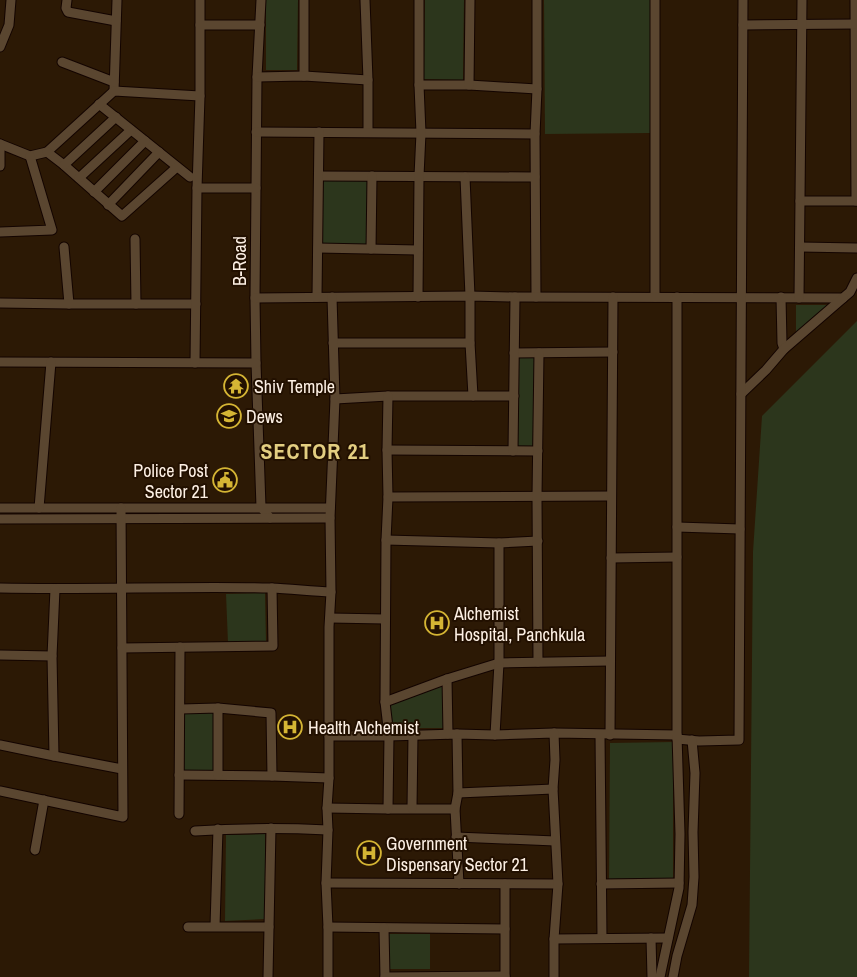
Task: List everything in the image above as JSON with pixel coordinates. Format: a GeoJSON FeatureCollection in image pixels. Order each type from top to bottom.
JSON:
{"type":"FeatureCollection","features":[{"type":"Feature","properties":{"kind":"street"},"geometry":{"type":"LineString","coordinates":[[0,47],[10,25],[11,0]]}},
{"type":"Feature","properties":{"kind":"street"},"geometry":{"type":"LineString","coordinates":[[67,0],[66,8],[68,12],[116,21]]}},
{"type":"Feature","properties":{"kind":"street"},"geometry":{"type":"LineString","coordinates":[[0,166],[0,144],[30,156],[47,152],[99,104],[114,86],[117,0]]}},
{"type":"Feature","properties":{"kind":"street"},"geometry":{"type":"LineString","coordinates":[[196,363],[200,0]]}},
{"type":"Feature","properties":{"kind":"street","name":"B-Road"},"geometry":{"type":"LineString","coordinates":[[261,0],[256,77],[255,298],[261,507]]}},
{"type":"Feature","properties":{"kind":"street"},"geometry":{"type":"LineString","coordinates":[[304,0],[304,76]]}},
{"type":"Feature","properties":{"kind":"street"},"geometry":{"type":"LineString","coordinates":[[365,0],[368,132]]}},
{"type":"Feature","properties":{"kind":"street"},"geometry":{"type":"LineString","coordinates":[[418,297],[421,133],[419,0]]}},
{"type":"Feature","properties":{"kind":"street"},"geometry":{"type":"LineString","coordinates":[[469,85],[470,0]]}},
{"type":"Feature","properties":{"kind":"street"},"geometry":{"type":"LineString","coordinates":[[536,297],[535,134],[537,0]]}},
{"type":"Feature","properties":{"kind":"street"},"geometry":{"type":"LineString","coordinates":[[655,0],[656,297]]}},
{"type":"Feature","properties":{"kind":"street"},"geometry":{"type":"LineString","coordinates":[[329,736],[554,733],[677,737],[692,740],[739,740],[743,0]]}},
{"type":"Feature","properties":{"kind":"street"},"geometry":{"type":"LineString","coordinates":[[800,298],[802,0]]}},
{"type":"Feature","properties":{"kind":"street"},"geometry":{"type":"LineString","coordinates":[[800,201],[857,201],[855,0]]}},
{"type":"Feature","properties":{"kind":"street"},"geometry":{"type":"LineString","coordinates":[[743,25],[856,24]]}},
{"type":"Feature","properties":{"kind":"street"},"geometry":{"type":"LineString","coordinates":[[200,25],[260,25]]}},
{"type":"Feature","properties":{"kind":"street"},"geometry":{"type":"LineString","coordinates":[[62,62],[114,86],[200,96]]}},
{"type":"Feature","properties":{"kind":"street"},"geometry":{"type":"LineString","coordinates":[[256,77],[304,76],[368,80]]}},
{"type":"Feature","properties":{"kind":"street"},"geometry":{"type":"LineString","coordinates":[[419,85],[469,85],[537,89]]}},
{"type":"Feature","properties":{"kind":"street"},"geometry":{"type":"LineString","coordinates":[[99,104],[190,177]]}},
{"type":"Feature","properties":{"kind":"street"},"geometry":{"type":"LineString","coordinates":[[64,165],[116,117]]}},
{"type":"Feature","properties":{"kind":"street"},"geometry":{"type":"LineString","coordinates":[[80,178],[131,130]]}},
{"type":"Feature","properties":{"kind":"street"},"geometry":{"type":"LineString","coordinates":[[256,132],[535,134]]}},
{"type":"Feature","properties":{"kind":"street"},"geometry":{"type":"LineString","coordinates":[[317,297],[319,132]]}},
{"type":"Feature","properties":{"kind":"street"},"geometry":{"type":"LineString","coordinates":[[94,192],[145,141]]}},
{"type":"Feature","properties":{"kind":"street"},"geometry":{"type":"LineString","coordinates":[[47,152],[80,178],[122,216],[177,167]]}},
{"type":"Feature","properties":{"kind":"street"},"geometry":{"type":"LineString","coordinates":[[108,205],[159,152]]}},
{"type":"Feature","properties":{"kind":"street"},"geometry":{"type":"LineString","coordinates":[[0,232],[52,230],[30,156]]}},
{"type":"Feature","properties":{"kind":"street"},"geometry":{"type":"LineString","coordinates":[[318,176],[535,177]]}},
{"type":"Feature","properties":{"kind":"street"},"geometry":{"type":"LineString","coordinates":[[371,249],[372,176]]}},
{"type":"Feature","properties":{"kind":"street"},"geometry":{"type":"LineString","coordinates":[[465,176],[473,396]]}},
{"type":"Feature","properties":{"kind":"street"},"geometry":{"type":"LineString","coordinates":[[197,188],[256,188]]}},
{"type":"Feature","properties":{"kind":"street"},"geometry":{"type":"LineString","coordinates":[[135,239],[136,304]]}},
{"type":"Feature","properties":{"kind":"street"},"geometry":{"type":"LineString","coordinates":[[64,247],[69,304]]}},
{"type":"Feature","properties":{"kind":"street"},"geometry":{"type":"LineString","coordinates":[[800,247],[857,248]]}},
{"type":"Feature","properties":{"kind":"street"},"geometry":{"type":"LineString","coordinates":[[318,248],[418,250]]}},
{"type":"Feature","properties":{"kind":"street"},"geometry":{"type":"LineString","coordinates":[[741,394],[784,349],[850,292],[857,278]]}},
{"type":"Feature","properties":{"kind":"street"},"geometry":{"type":"LineString","coordinates":[[255,298],[470,296],[843,298]]}},
{"type":"Feature","properties":{"kind":"street"},"geometry":{"type":"LineString","coordinates":[[328,977],[326,883],[331,592],[330,508],[334,399],[332,297]]}},
{"type":"Feature","properties":{"kind":"street"},"geometry":{"type":"LineString","coordinates":[[513,451],[515,297]]}},
{"type":"Feature","properties":{"kind":"street"},"geometry":{"type":"LineString","coordinates":[[610,735],[613,297]]}},
{"type":"Feature","properties":{"kind":"street"},"geometry":{"type":"LineString","coordinates":[[660,977],[679,883],[680,834],[677,737],[677,297]]}},
{"type":"Feature","properties":{"kind":"street"},"geometry":{"type":"LineString","coordinates":[[781,298],[782,343],[784,349]]}},
{"type":"Feature","properties":{"kind":"street"},"geometry":{"type":"LineString","coordinates":[[0,303],[196,304]]}},
{"type":"Feature","properties":{"kind":"street"},"geometry":{"type":"LineString","coordinates":[[333,343],[470,344]]}},
{"type":"Feature","properties":{"kind":"street"},"geometry":{"type":"LineString","coordinates":[[514,353],[613,352]]}},
{"type":"Feature","properties":{"kind":"street"},"geometry":{"type":"LineString","coordinates":[[538,662],[537,496],[539,353]]}},
{"type":"Feature","properties":{"kind":"street"},"geometry":{"type":"LineString","coordinates":[[0,362],[256,363]]}},
{"type":"Feature","properties":{"kind":"street"},"geometry":{"type":"LineString","coordinates":[[39,508],[51,362]]}},
{"type":"Feature","properties":{"kind":"street"},"geometry":{"type":"LineString","coordinates":[[334,399],[388,396],[514,396]]}},
{"type":"Feature","properties":{"kind":"street"},"geometry":{"type":"LineString","coordinates":[[388,396],[385,619],[385,702],[389,736],[388,809]]}},
{"type":"Feature","properties":{"kind":"street"},"geometry":{"type":"LineString","coordinates":[[386,450],[538,451]]}},
{"type":"Feature","properties":{"kind":"street"},"geometry":{"type":"LineString","coordinates":[[388,497],[612,496]]}},
{"type":"Feature","properties":{"kind":"street"},"geometry":{"type":"LineString","coordinates":[[261,507],[270,518]]}},
{"type":"Feature","properties":{"kind":"street"},"geometry":{"type":"LineString","coordinates":[[0,508],[330,508]]}},
{"type":"Feature","properties":{"kind":"street"},"geometry":{"type":"LineString","coordinates":[[0,791],[123,817],[121,508]]}},
{"type":"Feature","properties":{"kind":"street"},"geometry":{"type":"LineString","coordinates":[[0,519],[330,518]]}},
{"type":"Feature","properties":{"kind":"street"},"geometry":{"type":"LineString","coordinates":[[677,527],[740,529]]}},
{"type":"Feature","properties":{"kind":"street"},"geometry":{"type":"LineString","coordinates":[[386,540],[538,541]]}},
{"type":"Feature","properties":{"kind":"street"},"geometry":{"type":"LineString","coordinates":[[495,735],[499,663],[499,542]]}},
{"type":"Feature","properties":{"kind":"street"},"geometry":{"type":"LineString","coordinates":[[611,558],[677,557]]}},
{"type":"Feature","properties":{"kind":"street"},"geometry":{"type":"LineString","coordinates":[[0,588],[272,588],[331,592]]}},
{"type":"Feature","properties":{"kind":"street"},"geometry":{"type":"LineString","coordinates":[[122,648],[273,646],[272,588]]}},
{"type":"Feature","properties":{"kind":"street"},"geometry":{"type":"LineString","coordinates":[[54,756],[52,656],[55,589]]}},
{"type":"Feature","properties":{"kind":"street"},"geometry":{"type":"LineString","coordinates":[[330,618],[385,619]]}},
{"type":"Feature","properties":{"kind":"street"},"geometry":{"type":"LineString","coordinates":[[179,814],[180,647]]}},
{"type":"Feature","properties":{"kind":"street"},"geometry":{"type":"LineString","coordinates":[[0,655],[52,656]]}},
{"type":"Feature","properties":{"kind":"street"},"geometry":{"type":"LineString","coordinates":[[385,702],[447,679],[499,663],[610,661]]}},
{"type":"Feature","properties":{"kind":"street"},"geometry":{"type":"LineString","coordinates":[[447,679],[458,793],[455,808],[459,884]]}},
{"type":"Feature","properties":{"kind":"street"},"geometry":{"type":"LineString","coordinates":[[181,709],[218,708],[271,713],[272,776]]}},
{"type":"Feature","properties":{"kind":"street"},"geometry":{"type":"LineString","coordinates":[[218,708],[218,776]]}},
{"type":"Feature","properties":{"kind":"street"},"geometry":{"type":"LineString","coordinates":[[554,733],[553,789],[558,884],[554,939],[554,977]]}},
{"type":"Feature","properties":{"kind":"street"},"geometry":{"type":"LineString","coordinates":[[412,808],[413,735]]}},
{"type":"Feature","properties":{"kind":"street"},"geometry":{"type":"LineString","coordinates":[[600,735],[602,938]]}},
{"type":"Feature","properties":{"kind":"street"},"geometry":{"type":"LineString","coordinates":[[673,977],[692,905],[695,772],[692,740]]}},
{"type":"Feature","properties":{"kind":"street"},"geometry":{"type":"LineString","coordinates":[[0,745],[122,769]]}},
{"type":"Feature","properties":{"kind":"street"},"geometry":{"type":"LineString","coordinates":[[179,775],[329,778]]}},
{"type":"Feature","properties":{"kind":"street"},"geometry":{"type":"LineString","coordinates":[[458,793],[553,789]]}},
{"type":"Feature","properties":{"kind":"street"},"geometry":{"type":"LineString","coordinates":[[35,850],[44,800]]}},
{"type":"Feature","properties":{"kind":"street"},"geometry":{"type":"LineString","coordinates":[[327,808],[455,808]]}},
{"type":"Feature","properties":{"kind":"street"},"geometry":{"type":"LineString","coordinates":[[195,831],[271,828],[328,830]]}},
{"type":"Feature","properties":{"kind":"street"},"geometry":{"type":"LineString","coordinates":[[268,977],[271,828]]}},
{"type":"Feature","properties":{"kind":"street"},"geometry":{"type":"LineString","coordinates":[[215,926],[218,829]]}},
{"type":"Feature","properties":{"kind":"street"},"geometry":{"type":"LineString","coordinates":[[456,838],[555,841]]}},
{"type":"Feature","properties":{"kind":"street"},"geometry":{"type":"LineString","coordinates":[[326,883],[558,884]]}},
{"type":"Feature","properties":{"kind":"street"},"geometry":{"type":"LineString","coordinates":[[602,884],[679,883]]}},
{"type":"Feature","properties":{"kind":"street"},"geometry":{"type":"LineString","coordinates":[[384,928],[385,977],[505,976],[506,884]]}},
{"type":"Feature","properties":{"kind":"street"},"geometry":{"type":"LineString","coordinates":[[188,927],[269,927]]}},
{"type":"Feature","properties":{"kind":"street"},"geometry":{"type":"LineString","coordinates":[[328,927],[505,929]]}},
{"type":"Feature","properties":{"kind":"street"},"geometry":{"type":"LineString","coordinates":[[651,938],[652,977]]}},
{"type":"Feature","properties":{"kind":"street"},"geometry":{"type":"LineString","coordinates":[[554,939],[668,938]]}},
{"type":"Feature","properties":{"kind":"green space"},"geometry":{"type":"Polygon","coordinates":[[[266,0],[298,0],[297,70],[266,70],[266,0]]]}},
{"type":"Feature","properties":{"kind":"green space"},"geometry":{"type":"Polygon","coordinates":[[[425,0],[464,0],[463,80],[424,79],[425,0]]]}},
{"type":"Feature","properties":{"kind":"green space"},"geometry":{"type":"Polygon","coordinates":[[[544,0],[650,0],[650,133],[545,134],[544,0]]]}},
{"type":"Feature","properties":{"kind":"green space"},"geometry":{"type":"Polygon","coordinates":[[[323,179],[369,180],[367,247],[321,246],[323,179]]]}},
{"type":"Feature","properties":{"kind":"green space"},"geometry":{"type":"Polygon","coordinates":[[[796,305],[830,305],[796,335],[796,305]]]}},
{"type":"Feature","properties":{"kind":"green space"},"geometry":{"type":"Polygon","coordinates":[[[857,321],[857,977],[749,977],[753,552],[762,416],[857,321]]]}},
{"type":"Feature","properties":{"kind":"green space"},"geometry":{"type":"Polygon","coordinates":[[[517,357],[536,357],[535,448],[516,447],[517,357]]]}},
{"type":"Feature","properties":{"kind":"green space"},"geometry":{"type":"Polygon","coordinates":[[[265,593],[266,641],[228,643],[226,594],[265,593]]]}},
{"type":"Feature","properties":{"kind":"green space"},"geometry":{"type":"Polygon","coordinates":[[[442,685],[444,728],[389,728],[389,704],[442,685]]]}},
{"type":"Feature","properties":{"kind":"green space"},"geometry":{"type":"Polygon","coordinates":[[[215,712],[215,773],[183,773],[183,713],[215,712]]]}},
{"type":"Feature","properties":{"kind":"green space"},"geometry":{"type":"Polygon","coordinates":[[[673,742],[673,878],[609,879],[610,743],[673,742]]]}},
{"type":"Feature","properties":{"kind":"green space"},"geometry":{"type":"Polygon","coordinates":[[[265,834],[265,919],[225,921],[226,835],[265,834]]]}},
{"type":"Feature","properties":{"kind":"green space"},"geometry":{"type":"Polygon","coordinates":[[[389,934],[430,934],[430,969],[389,969],[389,934]]]}},
{"type":"Feature","properties":{"kind":"place","name":"Shiv Temple"},"geometry":{"type":"Point","coordinates":[236,386]}},
{"type":"Feature","properties":{"kind":"place","name":"Dews"},"geometry":{"type":"Point","coordinates":[229,416]}},
{"type":"Feature","properties":{"kind":"place","name":"Police Post Sector 21"},"geometry":{"type":"Point","coordinates":[225,480]}},
{"type":"Feature","properties":{"kind":"place","name":"Alchemist Hospital, Panchkula"},"geometry":{"type":"Point","coordinates":[437,623]}},
{"type":"Feature","properties":{"kind":"place","name":"Health Alchemist"},"geometry":{"type":"Point","coordinates":[290,727]}},
{"type":"Feature","properties":{"kind":"place","name":"Government Dispensary Sector 21"},"geometry":{"type":"Point","coordinates":[369,853]}},
{"type":"Feature","properties":{"kind":"district","name":"SECTOR 21"},"geometry":{"type":"Point","coordinates":[315,451]}}]}
